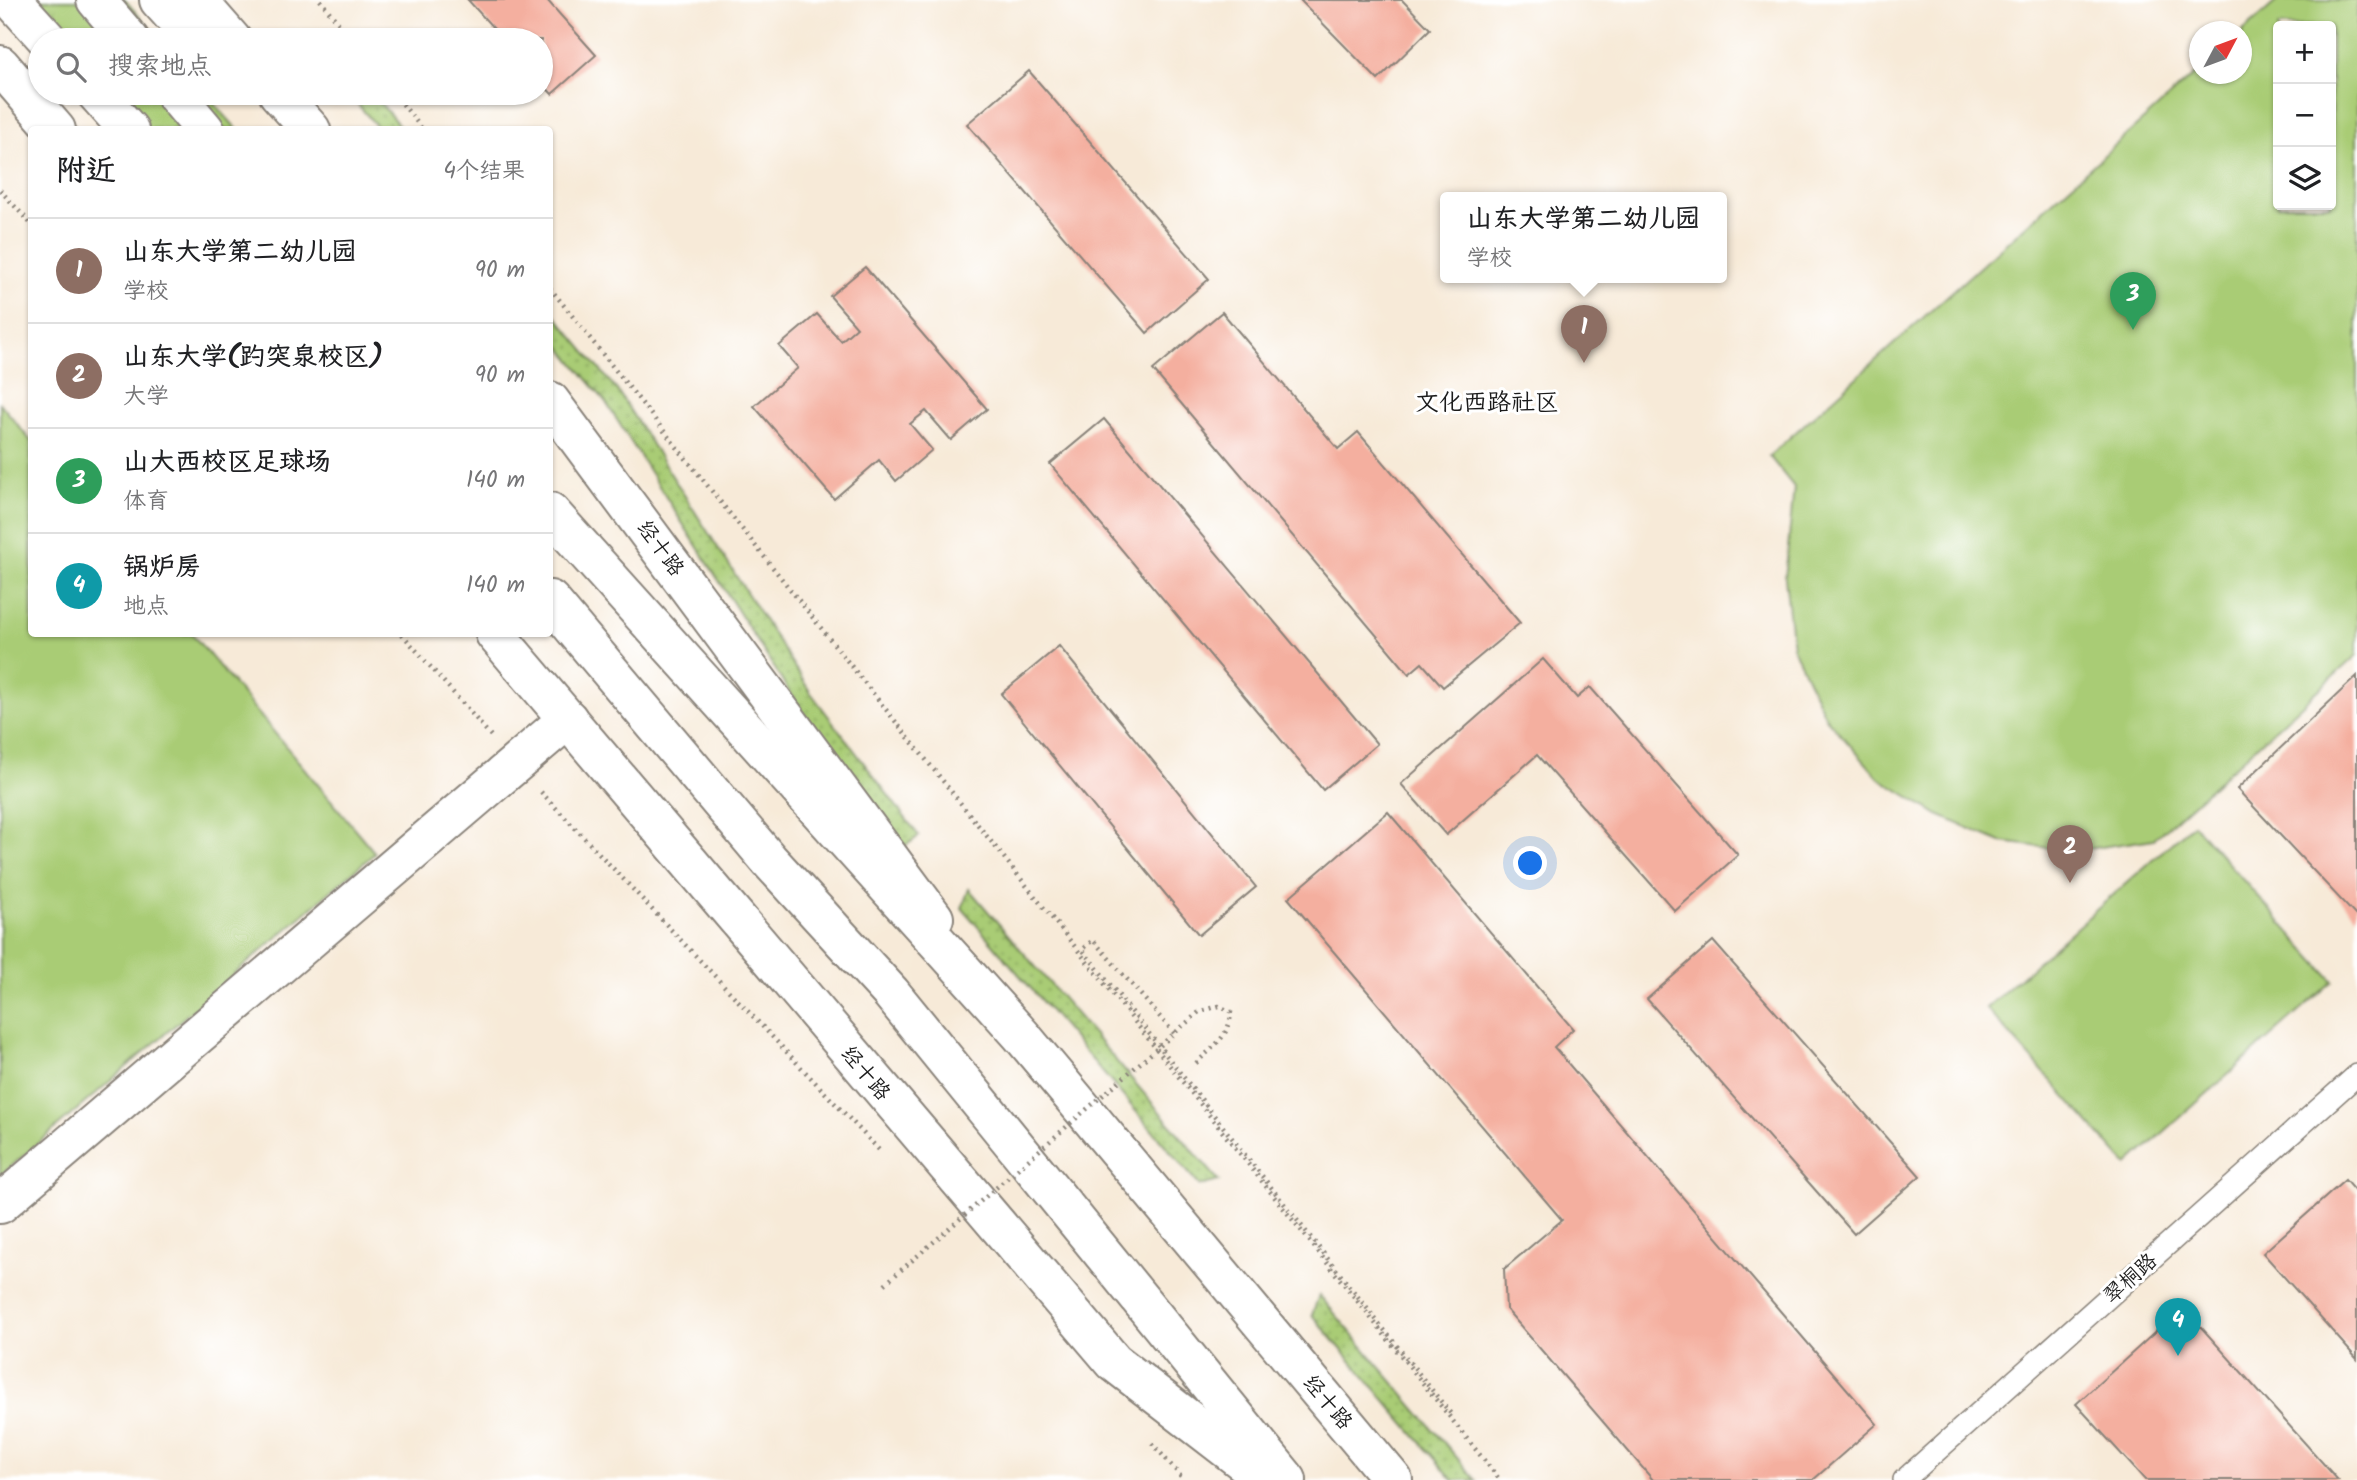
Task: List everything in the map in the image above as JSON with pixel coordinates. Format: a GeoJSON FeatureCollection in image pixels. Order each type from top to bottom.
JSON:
{"type":"FeatureCollection","features":[{"type":"Feature","properties":{"kind":"main road"},"geometry":{"type":"LineString","coordinates":[[12,0],[37,28]]}},
{"type":"Feature","properties":{"kind":"main road"},"geometry":{"type":"LineString","coordinates":[[96,0],[120,28]]}},
{"type":"Feature","properties":{"kind":"main road"},"geometry":{"type":"LineString","coordinates":[[159,0],[184,28]]}},
{"type":"Feature","properties":{"kind":"main road"},"geometry":{"type":"LineString","coordinates":[[197,0],[222,28]]}},
{"type":"Feature","properties":{"kind":"main road"},"geometry":{"type":"LineString","coordinates":[[0,65],[28,98]]}},
{"type":"Feature","properties":{"kind":"main road"},"geometry":{"type":"LineString","coordinates":[[34,105],[53,126]]}},
{"type":"Feature","properties":{"kind":"main road"},"geometry":{"type":"LineString","coordinates":[[107,105],[126,126]]}},
{"type":"Feature","properties":{"kind":"main road"},"geometry":{"type":"LineString","coordinates":[[184,105],[202,126]]}},
{"type":"Feature","properties":{"kind":"main road","name":"经十路"},"geometry":{"type":"LineString","coordinates":[[553,405],[1021,1035]]}},
{"type":"Feature","properties":{"kind":"main road","name":"经十路"},"geometry":{"type":"LineString","coordinates":[[553,515],[1021,1035],[1393,1480]]}},
{"type":"Feature","properties":{"kind":"main road"},"geometry":{"type":"LineString","coordinates":[[553,604],[769,860],[891,993],[1287,1480]]}},
{"type":"Feature","properties":{"kind":"main road","name":"经十路"},"geometry":{"type":"LineString","coordinates":[[498,637],[1114,1362],[1267,1480]]}},
{"type":"Feature","properties":{"kind":"main road"},"geometry":{"type":"LineString","coordinates":[[0,1204],[568,719]]}},
{"type":"Feature","properties":{"kind":"lane","name":"翠桐路"},"geometry":{"type":"LineString","coordinates":[[1904,1480],[2357,1075]]}},
{"type":"Feature","properties":{"kind":"path"},"geometry":{"type":"LineString","coordinates":[[320,0],[342,28]]}},
{"type":"Feature","properties":{"kind":"path"},"geometry":{"type":"LineString","coordinates":[[403,105],[420,126]]}},
{"type":"Feature","properties":{"kind":"path"},"geometry":{"type":"LineString","coordinates":[[0,190],[28,221]]}},
{"type":"Feature","properties":{"kind":"path"},"geometry":{"type":"LineString","coordinates":[[553,292],[1502,1480]]}},
{"type":"Feature","properties":{"kind":"path"},"geometry":{"type":"LineString","coordinates":[[405,637],[515,764],[890,1162]]}},
{"type":"Feature","properties":{"kind":"path"},"geometry":{"type":"LineString","coordinates":[[1174,1033],[1093,940],[1082,949],[1502,1480]]}},
{"type":"Feature","properties":{"kind":"path"},"geometry":{"type":"LineString","coordinates":[[885,1284],[1199,1012],[1220,1006],[1231,1012],[1230,1027],[1222,1040],[1196,1063]]}},
{"type":"Feature","properties":{"kind":"path"},"geometry":{"type":"LineString","coordinates":[[947,1223],[957,1233]]}},
{"type":"Feature","properties":{"kind":"path"},"geometry":{"type":"LineString","coordinates":[[1147,1438],[1184,1480]]}},
{"type":"Feature","properties":{"kind":"green space"},"geometry":{"type":"Polygon","coordinates":[[[2,0],[125,0],[150,28],[29,28],[2,0]]]}},
{"type":"Feature","properties":{"kind":"green space"},"geometry":{"type":"Polygon","coordinates":[[[2278,0],[2357,0],[2357,655],[2154,839],[2074,851],[2001,842],[1938,815],[1879,778],[1826,718],[1793,648],[1785,578],[1794,487],[1769,456],[2189,79],[2189,84],[2252,84],[2252,23],[2278,0]]]}},
{"type":"Feature","properties":{"kind":"green space"},"geometry":{"type":"Polygon","coordinates":[[[96,105],[216,105],[234,126],[115,126],[96,105]]]}},
{"type":"Feature","properties":{"kind":"green space"},"geometry":{"type":"Polygon","coordinates":[[[358,105],[382,105],[400,126],[376,126],[358,105]]]}},
{"type":"Feature","properties":{"kind":"green space"},"geometry":{"type":"Polygon","coordinates":[[[553,313],[617,390],[811,693],[919,836],[905,846],[797,704],[605,401],[553,338],[553,313]]]}},
{"type":"Feature","properties":{"kind":"green space"},"geometry":{"type":"Polygon","coordinates":[[[0,403],[28,437],[28,637],[195,637],[375,853],[0,1176],[0,403]]]}},
{"type":"Feature","properties":{"kind":"green space"},"geometry":{"type":"Polygon","coordinates":[[[2193,824],[2333,981],[2127,1165],[1986,1008],[2193,824]]]}},
{"type":"Feature","properties":{"kind":"green space"},"geometry":{"type":"Polygon","coordinates":[[[969,889],[1219,1181],[1200,1186],[962,908],[969,889]]]}},
{"type":"Feature","properties":{"kind":"green space"},"geometry":{"type":"Polygon","coordinates":[[[1319,1295],[1476,1480],[1453,1480],[1312,1315],[1319,1295]]]}},
{"type":"Feature","properties":{"kind":"building"},"geometry":{"type":"Polygon","coordinates":[[[468,0],[547,0],[596,55],[553,93],[553,28],[493,28],[468,0]]]}},
{"type":"Feature","properties":{"kind":"building"},"geometry":{"type":"Polygon","coordinates":[[[1300,0],[1402,0],[1430,29],[1378,80],[1300,0]]]}},
{"type":"Feature","properties":{"kind":"building"},"geometry":{"type":"Polygon","coordinates":[[[1029,71],[1209,279],[1147,333],[967,124],[1029,71]]]}},
{"type":"Feature","properties":{"kind":"building"},"geometry":{"type":"Polygon","coordinates":[[[865,267],[987,409],[951,440],[926,411],[910,424],[932,450],[896,481],[879,460],[834,499],[754,406],[798,368],[779,346],[817,314],[841,341],[857,327],[830,296],[865,267]]]}},
{"type":"Feature","properties":{"kind":"building"},"geometry":{"type":"Polygon","coordinates":[[[1222,312],[1338,449],[1358,432],[1520,623],[1443,687],[1422,663],[1409,674],[1153,370],[1222,312]]]}},
{"type":"Feature","properties":{"kind":"building"},"geometry":{"type":"Polygon","coordinates":[[[1104,419],[1377,744],[1323,790],[1050,464],[1104,419]]]}},
{"type":"Feature","properties":{"kind":"building"},"geometry":{"type":"Polygon","coordinates":[[[1059,646],[1256,887],[1199,935],[1001,694],[1059,646]]]}},
{"type":"Feature","properties":{"kind":"building"},"geometry":{"type":"Polygon","coordinates":[[[1543,659],[1577,698],[1590,687],[1738,855],[1675,911],[1537,755],[1446,835],[1401,784],[1543,659]]]}},
{"type":"Feature","properties":{"kind":"building"},"geometry":{"type":"Polygon","coordinates":[[[2357,676],[2357,917],[2237,789],[2357,676]]]}},
{"type":"Feature","properties":{"kind":"building"},"geometry":{"type":"Polygon","coordinates":[[[1388,812],[1573,1029],[1554,1047],[1877,1424],[1813,1480],[1653,1480],[1506,1309],[1504,1269],[1562,1220],[1288,898],[1388,812]]]}},
{"type":"Feature","properties":{"kind":"building"},"geometry":{"type":"Polygon","coordinates":[[[1713,941],[1920,1176],[1854,1234],[1647,999],[1713,941]]]}},
{"type":"Feature","properties":{"kind":"building"},"geometry":{"type":"Polygon","coordinates":[[[2345,1180],[2357,1194],[2357,1359],[2263,1253],[2345,1180]]]}},
{"type":"Feature","properties":{"kind":"building"},"geometry":{"type":"Polygon","coordinates":[[[2183,1307],[2338,1480],[2145,1480],[2076,1404],[2183,1307]]]}},
{"type":"Feature","properties":{"kind":"place","name":"山大西校区足球场"},"geometry":{"type":"Point","coordinates":[2133,330]}},
{"type":"Feature","properties":{"kind":"place","name":"山东大学第二幼儿园"},"geometry":{"type":"Point","coordinates":[1584,363]}},
{"type":"Feature","properties":{"kind":"place","name":"山东大学(趵突泉校区)"},"geometry":{"type":"Point","coordinates":[2070,883]}},
{"type":"Feature","properties":{"kind":"place","name":"锅炉房"},"geometry":{"type":"Point","coordinates":[2178,1356]}},
{"type":"Feature","properties":{"kind":"district","name":"文化西路社区"},"geometry":{"type":"Point","coordinates":[1487,402]}}]}
